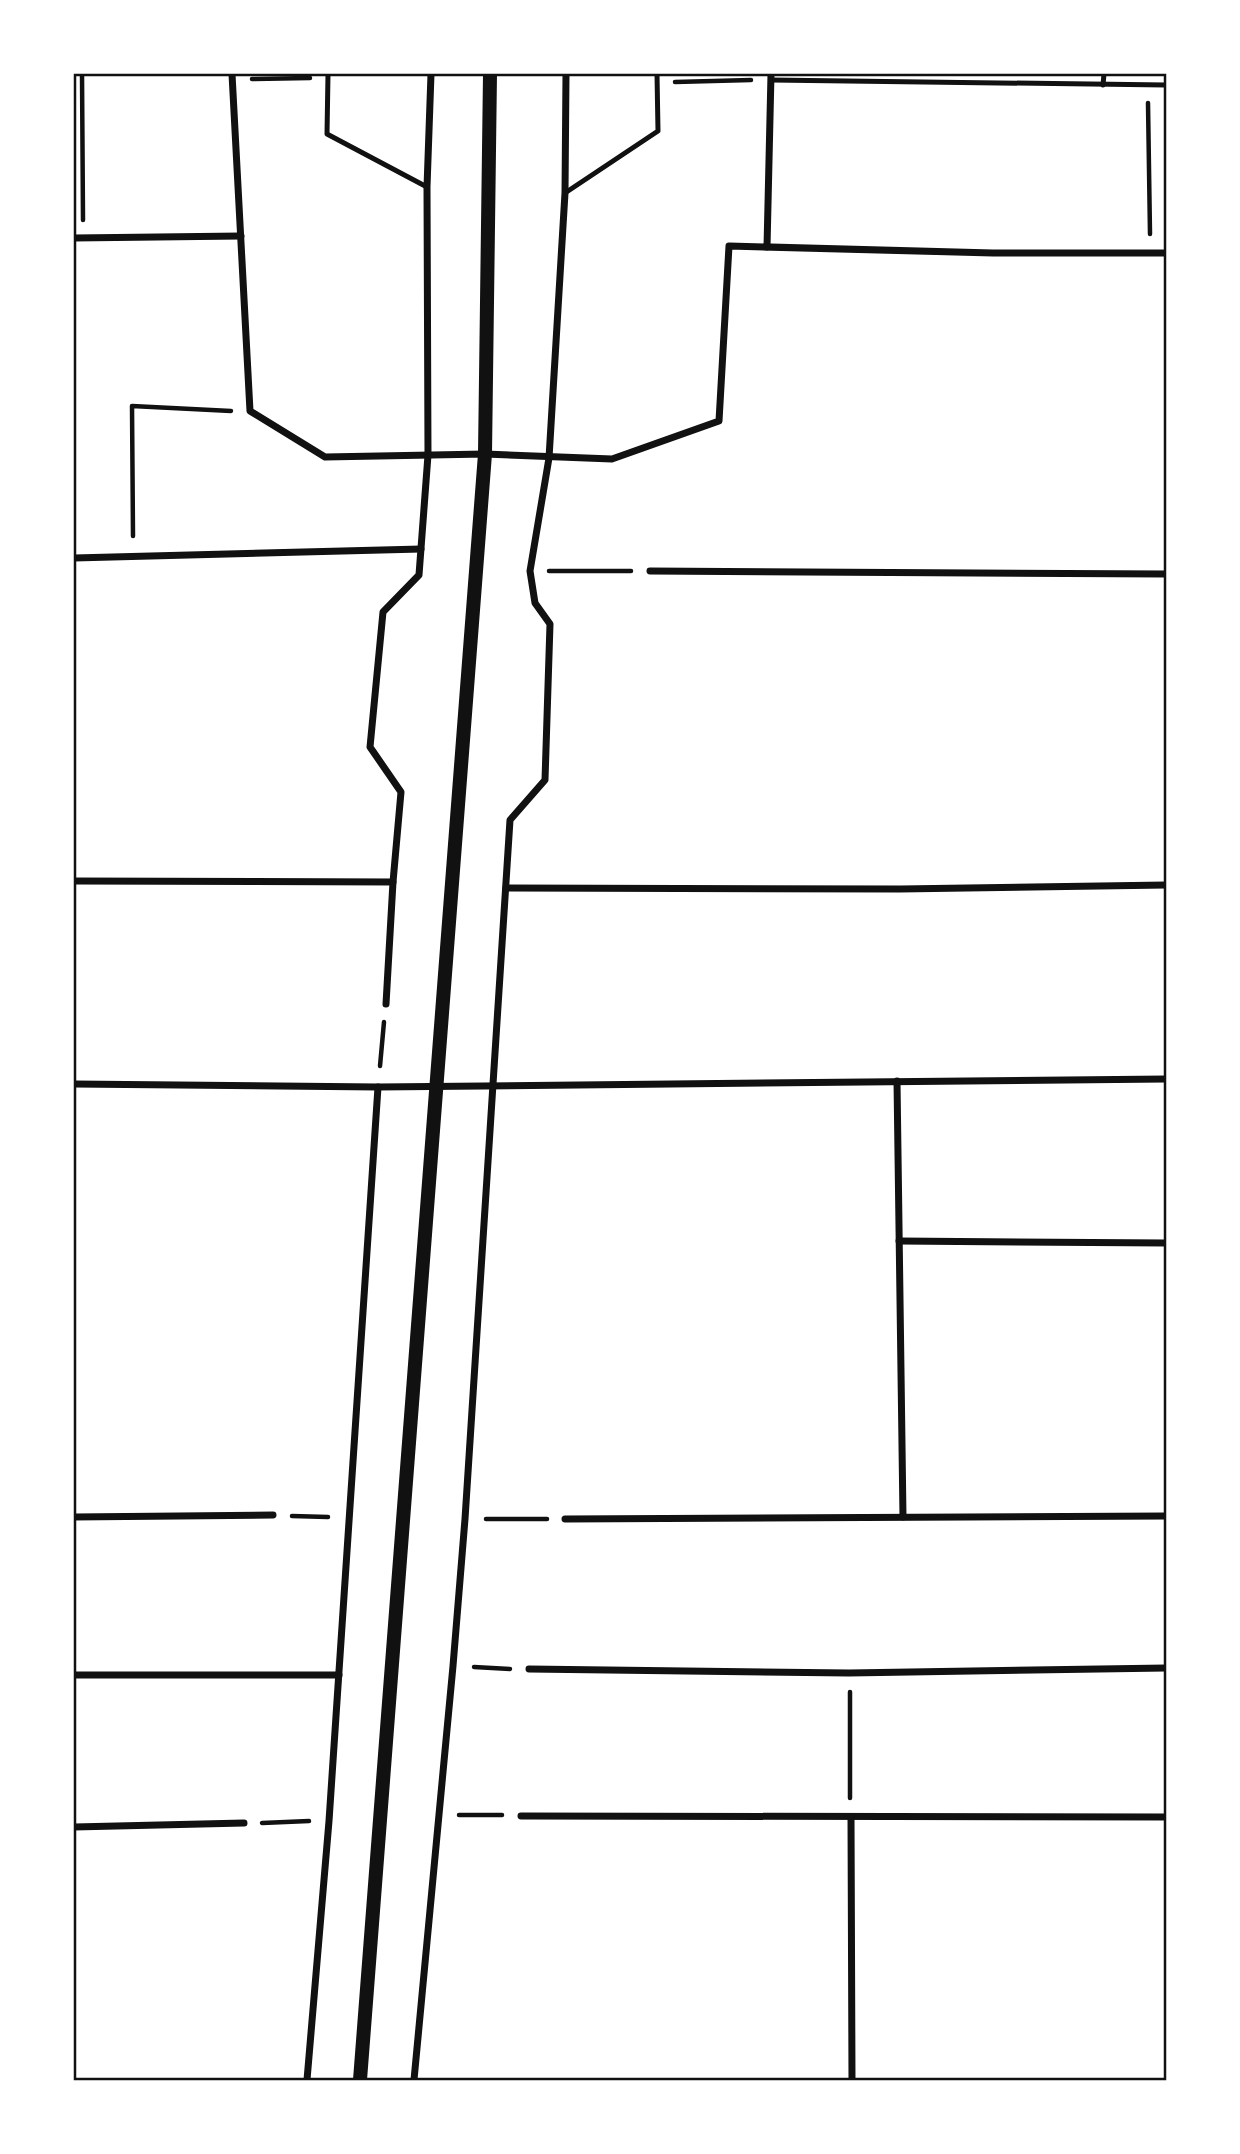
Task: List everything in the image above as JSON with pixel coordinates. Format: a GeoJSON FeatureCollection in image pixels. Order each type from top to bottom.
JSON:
{"type":"FeatureCollection","features":[{"type":"Feature","properties":{"kind":"main road"},"geometry":{"type":"LineString","coordinates":[[360,2081],[485,454],[490,74]]}},
{"type":"Feature","properties":{"kind":"street"},"geometry":{"type":"LineString","coordinates":[[386,1004],[401,792],[370,747],[383,612],[419,575],[428,455],[427,187],[431,74]]}},
{"type":"Feature","properties":{"kind":"street"},"geometry":{"type":"LineString","coordinates":[[414,2081],[465,1519],[510,820],[545,780],[550,624],[535,603],[530,571],[549,458],[565,193],[566,74]]}},
{"type":"Feature","properties":{"kind":"street"},"geometry":{"type":"LineString","coordinates":[[232,76],[250,411],[325,457],[485,454],[612,459],[719,421],[729,246],[993,253],[1167,253]]}},
{"type":"Feature","properties":{"kind":"street"},"geometry":{"type":"LineString","coordinates":[[767,247],[771,77]]}},
{"type":"Feature","properties":{"kind":"street"},"geometry":{"type":"LineString","coordinates":[[74,238],[241,236]]}},
{"type":"Feature","properties":{"kind":"street"},"geometry":{"type":"LineString","coordinates":[[74,558],[421,549]]}},
{"type":"Feature","properties":{"kind":"street"},"geometry":{"type":"LineString","coordinates":[[650,571],[1167,574]]}},
{"type":"Feature","properties":{"kind":"street"},"geometry":{"type":"LineString","coordinates":[[74,881],[393,882]]}},
{"type":"Feature","properties":{"kind":"street"},"geometry":{"type":"LineString","coordinates":[[506,888],[900,889],[1167,885]]}},
{"type":"Feature","properties":{"kind":"street"},"geometry":{"type":"LineString","coordinates":[[74,1084],[378,1087],[1167,1079]]}},
{"type":"Feature","properties":{"kind":"street"},"geometry":{"type":"LineString","coordinates":[[897,1080],[903,1517]]}},
{"type":"Feature","properties":{"kind":"street"},"geometry":{"type":"LineString","coordinates":[[307,2081],[329,1821],[378,1087]]}},
{"type":"Feature","properties":{"kind":"street"},"geometry":{"type":"LineString","coordinates":[[900,1241],[1167,1243]]}},
{"type":"Feature","properties":{"kind":"street"},"geometry":{"type":"LineString","coordinates":[[74,1517],[273,1516]]}},
{"type":"Feature","properties":{"kind":"street"},"geometry":{"type":"LineString","coordinates":[[565,1519],[1167,1516]]}},
{"type":"Feature","properties":{"kind":"street"},"geometry":{"type":"LineString","coordinates":[[529,1670],[849,1673],[1167,1668]]}},
{"type":"Feature","properties":{"kind":"street"},"geometry":{"type":"LineString","coordinates":[[74,1675],[339,1675]]}},
{"type":"Feature","properties":{"kind":"street"},"geometry":{"type":"LineString","coordinates":[[521,1816],[1167,1817]]}},
{"type":"Feature","properties":{"kind":"street"},"geometry":{"type":"LineString","coordinates":[[851,1817],[852,2081]]}},
{"type":"Feature","properties":{"kind":"street"},"geometry":{"type":"LineString","coordinates":[[74,1827],[244,1823]]}},
{"type":"Feature","properties":{"kind":"lane"},"geometry":{"type":"LineString","coordinates":[[565,193],[658,131],[657,74]]}},
{"type":"Feature","properties":{"kind":"lane"},"geometry":{"type":"LineString","coordinates":[[1103,85],[1104,74]]}},
{"type":"Feature","properties":{"kind":"lane"},"geometry":{"type":"LineString","coordinates":[[328,76],[327,134],[427,187]]}},
{"type":"Feature","properties":{"kind":"lane"},"geometry":{"type":"LineString","coordinates":[[771,77],[1167,85]]}},
{"type":"Feature","properties":{"kind":"path"},"geometry":{"type":"LineString","coordinates":[[82,74],[83,238]]}},
{"type":"Feature","properties":{"kind":"path"},"geometry":{"type":"LineString","coordinates":[[232,76],[328,76]]}},
{"type":"Feature","properties":{"kind":"path"},"geometry":{"type":"LineString","coordinates":[[657,82],[771,77]]}},
{"type":"Feature","properties":{"kind":"path"},"geometry":{"type":"LineString","coordinates":[[1148,85],[1150,253]]}},
{"type":"Feature","properties":{"kind":"path"},"geometry":{"type":"LineString","coordinates":[[133,556],[132,406],[250,411]]}},
{"type":"Feature","properties":{"kind":"path"},"geometry":{"type":"LineString","coordinates":[[530,571],[650,571]]}},
{"type":"Feature","properties":{"kind":"path"},"geometry":{"type":"LineString","coordinates":[[378,1087],[386,1004]]}},
{"type":"Feature","properties":{"kind":"path"},"geometry":{"type":"LineString","coordinates":[[273,1516],[349,1517]]}},
{"type":"Feature","properties":{"kind":"path"},"geometry":{"type":"LineString","coordinates":[[465,1519],[565,1519]]}},
{"type":"Feature","properties":{"kind":"path"},"geometry":{"type":"LineString","coordinates":[[453,1666],[529,1670]]}},
{"type":"Feature","properties":{"kind":"path"},"geometry":{"type":"LineString","coordinates":[[849,1673],[851,1817]]}},
{"type":"Feature","properties":{"kind":"path"},"geometry":{"type":"LineString","coordinates":[[438,1814],[521,1816]]}},
{"type":"Feature","properties":{"kind":"path"},"geometry":{"type":"LineString","coordinates":[[244,1823],[329,1821]]}}]}
